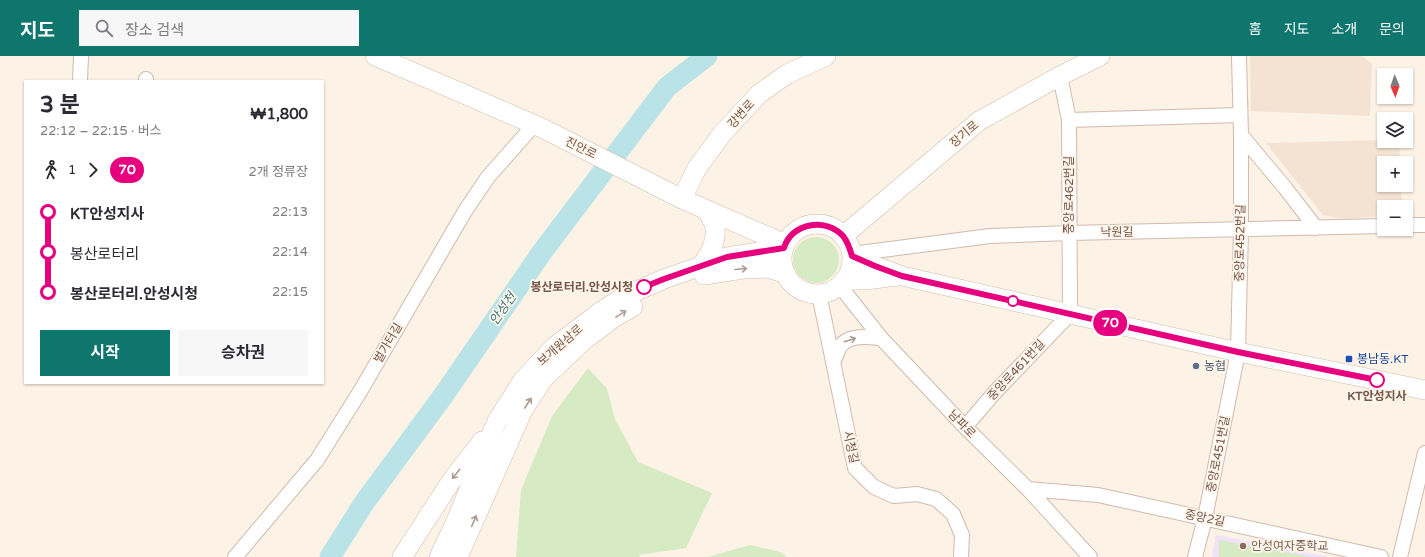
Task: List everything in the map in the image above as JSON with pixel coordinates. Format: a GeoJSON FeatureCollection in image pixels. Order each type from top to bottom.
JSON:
{"type":"FeatureCollection","features":[{"type":"Feature","properties":{"kind":"main road","name":"진안로"},"geometry":{"type":"LineString","coordinates":[[375,56],[457,90],[538,127],[784,246]]}},
{"type":"Feature","properties":{"kind":"main road","name":"강변로"},"geometry":{"type":"LineString","coordinates":[[674,194],[722,134],[759,94],[787,74],[826,56]]}},
{"type":"Feature","properties":{"kind":"main road","name":"장기로"},"geometry":{"type":"LineString","coordinates":[[843,236],[979,121],[1060,76],[1100,56]]}},
{"type":"Feature","properties":{"kind":"main road"},"geometry":{"type":"LineString","coordinates":[[700,267],[708,257],[714,243],[715,228],[707,210]]}},
{"type":"Feature","properties":{"kind":"main road"},"geometry":{"type":"LineString","coordinates":[[813,224],[824,225],[835,229],[843,236],[849,245],[852,255],[851,267],[847,277],[842,283],[830,292],[820,294],[807,293],[796,288],[788,279],[783,268],[782,256],[784,246],[792,234],[802,227],[813,224]]}},
{"type":"Feature","properties":{"kind":"main road","name":"보개원삼로"},"geometry":{"type":"LineString","coordinates":[[439,557],[456,521],[497,421],[522,380],[554,347],[588,321],[625,296],[664,279],[727,257],[784,246]]}},
{"type":"Feature","properties":{"kind":"main road"},"geometry":{"type":"LineString","coordinates":[[852,255],[875,266],[902,276],[957,287],[1238,352],[1425,390]]}},
{"type":"Feature","properties":{"kind":"main road","name":"보개원삼로"},"geometry":{"type":"LineString","coordinates":[[458,556],[523,410],[543,379],[583,341],[615,318],[657,292],[706,274],[743,269],[769,268],[786,274]]}},
{"type":"Feature","properties":{"kind":"main road"},"geometry":{"type":"LineString","coordinates":[[842,283],[902,276]]}},
{"type":"Feature","properties":{"kind":"main road"},"geometry":{"type":"LineString","coordinates":[[402,557],[452,480],[497,421]]}},
{"type":"Feature","properties":{"kind":"street"},"geometry":{"type":"LineString","coordinates":[[80,80],[81,56]]}},
{"type":"Feature","properties":{"kind":"street","name":"중앙로452번길"},"geometry":{"type":"LineString","coordinates":[[1238,352],[1241,229],[1239,56]]}},
{"type":"Feature","properties":{"kind":"street","name":"중앙로462번길"},"geometry":{"type":"LineString","coordinates":[[1060,76],[1069,120],[1070,314]]}},
{"type":"Feature","properties":{"kind":"street"},"geometry":{"type":"LineString","coordinates":[[1069,120],[1240,115]]}},
{"type":"Feature","properties":{"kind":"street","name":"벌가터길"},"geometry":{"type":"LineString","coordinates":[[235,557],[317,460],[361,390],[465,211],[488,177],[538,127]]}},
{"type":"Feature","properties":{"kind":"street"},"geometry":{"type":"LineString","coordinates":[[1241,135],[1316,228]]}},
{"type":"Feature","properties":{"kind":"street"},"geometry":{"type":"LineString","coordinates":[[1413,225],[1425,225]]}},
{"type":"Feature","properties":{"kind":"street","name":"낙원길"},"geometry":{"type":"LineString","coordinates":[[852,255],[990,236],[1377,226]]}},
{"type":"Feature","properties":{"kind":"street","name":"남파로"},"geometry":{"type":"LineString","coordinates":[[842,283],[881,338],[965,427],[1028,489],[1090,557]]}},
{"type":"Feature","properties":{"kind":"street","name":"시청길"},"geometry":{"type":"LineString","coordinates":[[820,294],[855,468],[874,487],[894,496],[917,494],[936,499],[953,514],[962,535],[961,557]]}},
{"type":"Feature","properties":{"kind":"street","name":"중앙로461번길"},"geometry":{"type":"LineString","coordinates":[[965,427],[996,391],[1070,314]]}},
{"type":"Feature","properties":{"kind":"street"},"geometry":{"type":"LineString","coordinates":[[834,363],[839,348],[843,342],[852,338],[881,338]]}},
{"type":"Feature","properties":{"kind":"street","name":"중앙로451번길"},"geometry":{"type":"LineString","coordinates":[[1195,557],[1205,518],[1238,352]]}},
{"type":"Feature","properties":{"kind":"street"},"geometry":{"type":"LineString","coordinates":[[1400,557],[1425,453]]}},
{"type":"Feature","properties":{"kind":"street","name":"중앙2길"},"geometry":{"type":"LineString","coordinates":[[1028,489],[1098,495],[1380,557]]}},
{"type":"Feature","properties":{"kind":"shaded area"},"geometry":{"type":"Polygon","coordinates":[[[1250,56],[1362,56],[1372,64],[1370,116],[1251,111],[1250,56]]]}},
{"type":"Feature","properties":{"kind":"shaded area"},"geometry":{"type":"Polygon","coordinates":[[[1377,140],[1377,148],[1399,148],[1400,156],[1377,156],[1377,192],[1401,192],[1402,200],[1377,200],[1377,217],[1345,219],[1323,215],[1266,143],[1377,140]]]}},
{"type":"Feature","properties":{"kind":"shaded area","name":"안성여자중학교"},"geometry":{"type":"Polygon","coordinates":[[[1216,535],[1329,557],[1212,557],[1216,535]]]}},
{"type":"Feature","properties":{"kind":"green space"},"geometry":{"type":"Polygon","coordinates":[[[811,237],[821,237],[829,241],[835,247],[839,255],[839,265],[835,273],[829,279],[821,283],[811,283],[803,279],[797,273],[793,265],[793,255],[797,247],[803,241],[811,237]]]}},
{"type":"Feature","properties":{"kind":"green space"},"geometry":{"type":"Polygon","coordinates":[[[588,368],[607,389],[615,419],[638,462],[712,493],[686,548],[639,555],[640,557],[516,557],[521,490],[552,416],[588,368]]]}},
{"type":"Feature","properties":{"kind":"green space","name":"안성여자중학교"},"geometry":{"type":"Polygon","coordinates":[[[1219,540],[1312,557],[1219,557],[1219,540]]]}},
{"type":"Feature","properties":{"kind":"green space"},"geometry":{"type":"Polygon","coordinates":[[[750,545],[780,552],[787,557],[708,557],[750,545]]]}},
{"type":"Feature","properties":{"kind":"waterway","name":"안성천"},"geometry":{"type":"LineString","coordinates":[[330,557],[364,503],[443,396],[542,252],[667,87],[707,56]]}},
{"type":"Feature","properties":{"kind":"bus line","name":"70"},"geometry":{"type":"LineString","coordinates":[[644,287],[727,257],[784,248],[792,234],[802,227],[813,224],[824,225],[835,229],[843,236],[849,245],[852,256],[902,276],[957,287],[1238,352],[1377,380]]}},
{"type":"Feature","properties":{"kind":"place","name":"봉산로터리.안성시청"},"geometry":{"type":"Point","coordinates":[644,287]}},
{"type":"Feature","properties":{"kind":"place","name":"봉남동.KT"},"geometry":{"type":"Point","coordinates":[1349,359]}},
{"type":"Feature","properties":{"kind":"place","name":"농협"},"geometry":{"type":"Point","coordinates":[1196,366]}},
{"type":"Feature","properties":{"kind":"place","name":"KT안성지사"},"geometry":{"type":"Point","coordinates":[1377,380]}},
{"type":"Feature","properties":{"kind":"place","name":"안성여자중학교"},"geometry":{"type":"Point","coordinates":[1243,546]}}]}
